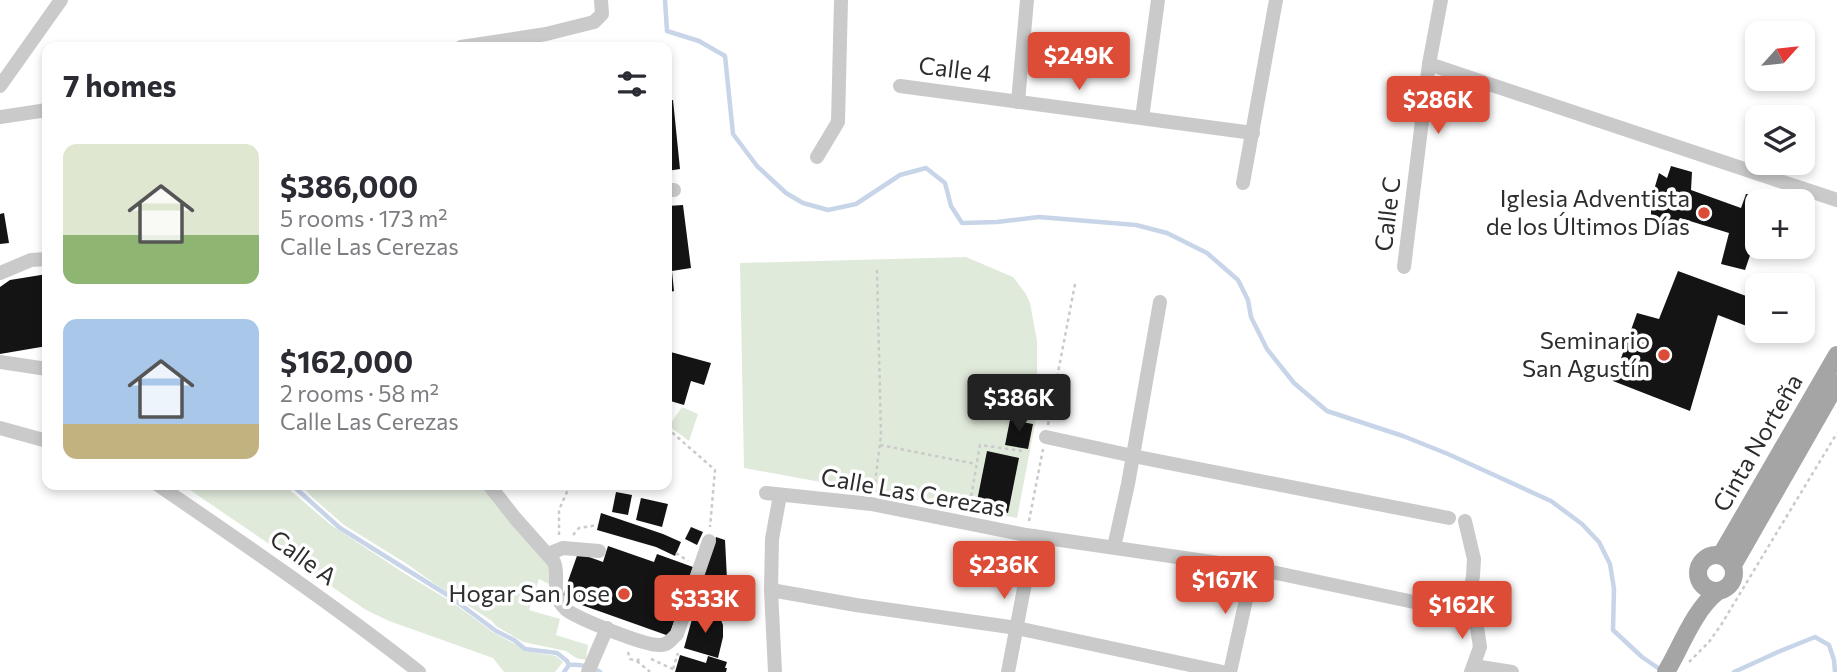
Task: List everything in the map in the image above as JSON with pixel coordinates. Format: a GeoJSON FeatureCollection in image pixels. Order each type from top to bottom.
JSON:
{"type":"FeatureCollection","features":[{"type":"Feature","properties":{"kind":"main road","name":"Cinta Norteña"},"geometry":{"type":"LineString","coordinates":[[1727,560],[1837,355]]}},
{"type":"Feature","properties":{"kind":"main road","name":"Cinta Norteña"},"geometry":{"type":"LineString","coordinates":[[1727,560],[1837,383]]}},
{"type":"Feature","properties":{"kind":"main road"},"geometry":{"type":"LineString","coordinates":[[1676,665],[1709,594],[1728,588],[1735,577],[1727,560],[1709,556],[1700,565],[1698,577],[1709,594]]}},
{"type":"Feature","properties":{"kind":"street"},"geometry":{"type":"LineString","coordinates":[[0,86],[61,0]]}},
{"type":"Feature","properties":{"kind":"street"},"geometry":{"type":"LineString","coordinates":[[494,42],[546,34],[594,22],[602,14],[601,0]]}},
{"type":"Feature","properties":{"kind":"street"},"geometry":{"type":"LineString","coordinates":[[817,157],[838,122],[841,0]]}},
{"type":"Feature","properties":{"kind":"street"},"geometry":{"type":"LineString","coordinates":[[1018,102],[1027,0]]}},
{"type":"Feature","properties":{"kind":"street"},"geometry":{"type":"LineString","coordinates":[[1142,118],[1158,0]]}},
{"type":"Feature","properties":{"kind":"street"},"geometry":{"type":"LineString","coordinates":[[1243,183],[1276,0]]}},
{"type":"Feature","properties":{"kind":"street","name":"Calle C"},"geometry":{"type":"LineString","coordinates":[[1404,267],[1429,64],[1441,0]]}},
{"type":"Feature","properties":{"kind":"street"},"geometry":{"type":"LineString","coordinates":[[1429,64],[1837,200]]}},
{"type":"Feature","properties":{"kind":"street","name":"Calle 4"},"geometry":{"type":"LineString","coordinates":[[900,86],[1253,133]]}},
{"type":"Feature","properties":{"kind":"street"},"geometry":{"type":"LineString","coordinates":[[0,117],[42,111]]}},
{"type":"Feature","properties":{"kind":"street"},"geometry":{"type":"LineString","coordinates":[[0,273],[42,259]]}},
{"type":"Feature","properties":{"kind":"street"},"geometry":{"type":"LineString","coordinates":[[1114,547],[1160,302]]}},
{"type":"Feature","properties":{"kind":"street"},"geometry":{"type":"LineString","coordinates":[[0,362],[42,368]]}},
{"type":"Feature","properties":{"kind":"street"},"geometry":{"type":"LineString","coordinates":[[0,428],[42,440]]}},
{"type":"Feature","properties":{"kind":"street"},"geometry":{"type":"LineString","coordinates":[[1046,437],[1450,517]]}},
{"type":"Feature","properties":{"kind":"street","name":"Calle A"},"geometry":{"type":"LineString","coordinates":[[165,490],[254,551],[419,672]]}},
{"type":"Feature","properties":{"kind":"street"},"geometry":{"type":"LineString","coordinates":[[493,490],[554,562],[558,571],[556,597],[566,611],[648,643],[661,645],[670,642],[677,634],[709,541]]}},
{"type":"Feature","properties":{"kind":"street","name":"Calle Las Cerezas"},"geometry":{"type":"LineString","coordinates":[[771,590],[773,494],[872,505],[1030,535],[1253,568],[1466,613]]}},
{"type":"Feature","properties":{"kind":"street"},"geometry":{"type":"LineString","coordinates":[[1465,521],[1474,559],[1466,613],[1477,627],[1480,647],[1473,669],[1511,672]]}},
{"type":"Feature","properties":{"kind":"street"},"geometry":{"type":"LineString","coordinates":[[1008,672],[1030,535]]}},
{"type":"Feature","properties":{"kind":"street"},"geometry":{"type":"LineString","coordinates":[[548,554],[563,548],[599,551]]}},
{"type":"Feature","properties":{"kind":"street"},"geometry":{"type":"LineString","coordinates":[[1230,672],[1253,568]]}},
{"type":"Feature","properties":{"kind":"street"},"geometry":{"type":"LineString","coordinates":[[776,672],[771,590],[856,606],[1017,628],[1223,672]]}},
{"type":"Feature","properties":{"kind":"street"},"geometry":{"type":"LineString","coordinates":[[591,665],[607,628]]}},
{"type":"Feature","properties":{"kind":"path"},"geometry":{"type":"LineString","coordinates":[[872,505],[880,445],[877,270]]}},
{"type":"Feature","properties":{"kind":"path"},"geometry":{"type":"LineString","coordinates":[[1030,535],[1076,284]]}},
{"type":"Feature","properties":{"kind":"path"},"geometry":{"type":"LineString","coordinates":[[672,432],[715,470],[709,541]]}},
{"type":"Feature","properties":{"kind":"path"},"geometry":{"type":"LineString","coordinates":[[1676,665],[1709,642],[1837,433]]}},
{"type":"Feature","properties":{"kind":"path"},"geometry":{"type":"LineString","coordinates":[[880,445],[976,464]]}},
{"type":"Feature","properties":{"kind":"path"},"geometry":{"type":"LineString","coordinates":[[970,503],[980,445],[1023,451]]}},
{"type":"Feature","properties":{"kind":"path"},"geometry":{"type":"LineString","coordinates":[[568,490],[559,510],[559,540],[563,548],[579,528],[598,525]]}},
{"type":"Feature","properties":{"kind":"path"},"geometry":{"type":"LineString","coordinates":[[629,648],[627,654],[630,659],[637,661],[650,672]]}},
{"type":"Feature","properties":{"kind":"path"},"geometry":{"type":"LineString","coordinates":[[637,661],[642,655]]}},
{"type":"Feature","properties":{"kind":"green space"},"geometry":{"type":"Polygon","coordinates":[[[966,257],[1013,277],[1030,303],[1037,341],[1037,414],[1017,518],[744,468],[740,263],[966,257]]]}},
{"type":"Feature","properties":{"kind":"green space"},"geometry":{"type":"Polygon","coordinates":[[[682,407],[698,414],[689,441],[672,428],[672,422],[682,407]]]}},
{"type":"Feature","properties":{"kind":"green space"},"geometry":{"type":"Polygon","coordinates":[[[190,490],[290,490],[331,525],[452,602],[494,633],[525,651],[556,656],[563,662],[555,672],[504,672],[493,658],[389,621],[366,610],[190,490]]]}},
{"type":"Feature","properties":{"kind":"green space"},"geometry":{"type":"Polygon","coordinates":[[[306,490],[486,490],[548,563],[551,585],[539,579],[529,610],[560,619],[556,635],[588,645],[586,660],[576,658],[566,651],[523,642],[496,626],[407,564],[344,525],[306,490]]]}},
{"type":"Feature","properties":{"kind":"building"},"geometry":{"type":"Polygon","coordinates":[[[672,100],[680,169],[672,170],[672,100]]]}},
{"type":"Feature","properties":{"kind":"building","name":"Iglesia Adventista de los Últimos Días"},"geometry":{"type":"Polygon","coordinates":[[[1671,166],[1692,172],[1691,190],[1741,208],[1745,197],[1745,259],[1749,259],[1745,270],[1721,264],[1729,233],[1680,218],[1674,228],[1651,221],[1651,200],[1659,173],[1667,178],[1671,166]]]}},
{"type":"Feature","properties":{"kind":"building"},"geometry":{"type":"Polygon","coordinates":[[[683,205],[691,268],[672,271],[672,206],[683,205]]]}},
{"type":"Feature","properties":{"kind":"building"},"geometry":{"type":"Polygon","coordinates":[[[4,213],[9,243],[0,244],[0,214],[4,213]]]}},
{"type":"Feature","properties":{"kind":"building","name":"Seminario San Agustín"},"geometry":{"type":"Polygon","coordinates":[[[1678,271],[1745,296],[1745,325],[1718,315],[1690,411],[1613,381],[1637,313],[1659,319],[1678,271]]]}},
{"type":"Feature","properties":{"kind":"building"},"geometry":{"type":"Polygon","coordinates":[[[42,275],[42,347],[0,354],[0,287],[10,280],[42,275]]]}},
{"type":"Feature","properties":{"kind":"building"},"geometry":{"type":"Polygon","coordinates":[[[672,352],[711,363],[704,385],[691,381],[684,405],[672,401],[672,352]]]}},
{"type":"Feature","properties":{"kind":"building"},"geometry":{"type":"Polygon","coordinates":[[[1010,420],[1033,424],[1028,449],[1005,445],[1010,420]]]}},
{"type":"Feature","properties":{"kind":"building"},"geometry":{"type":"Polygon","coordinates":[[[987,451],[1019,458],[1008,513],[976,506],[987,451]]]}},
{"type":"Feature","properties":{"kind":"building"},"geometry":{"type":"Polygon","coordinates":[[[616,492],[632,495],[628,515],[612,512],[616,492]]]}},
{"type":"Feature","properties":{"kind":"building"},"geometry":{"type":"Polygon","coordinates":[[[641,498],[668,504],[662,527],[636,520],[641,498]]]}},
{"type":"Feature","properties":{"kind":"building"},"geometry":{"type":"Polygon","coordinates":[[[601,513],[681,542],[675,556],[656,547],[597,530],[601,513]]]}},
{"type":"Feature","properties":{"kind":"building"},"geometry":{"type":"Polygon","coordinates":[[[691,527],[703,532],[697,545],[685,539],[691,527]]]}},
{"type":"Feature","properties":{"kind":"building"},"geometry":{"type":"Polygon","coordinates":[[[716,537],[725,540],[729,618],[691,605],[716,537]]]}},
{"type":"Feature","properties":{"kind":"building","name":"Hogar San Jose"},"geometry":{"type":"Polygon","coordinates":[[[608,546],[654,562],[657,554],[693,567],[669,636],[562,598],[578,553],[603,562],[608,546]]]}},
{"type":"Feature","properties":{"kind":"building"},"geometry":{"type":"Polygon","coordinates":[[[694,612],[721,620],[723,637],[718,658],[684,648],[694,612]]]}},
{"type":"Feature","properties":{"kind":"building"},"geometry":{"type":"Polygon","coordinates":[[[680,655],[706,663],[708,656],[727,662],[726,672],[675,672],[680,655]]]}},
{"type":"Feature","properties":{"kind":"waterway"},"geometry":{"type":"LineString","coordinates":[[665,0],[667,31],[699,41],[725,56],[733,134],[757,166],[786,193],[803,203],[828,210],[856,204],[900,175],[926,168],[945,183],[951,206],[962,223],[1039,217],[1136,225],[1167,233],[1207,253],[1238,280],[1248,300],[1251,317],[1267,349],[1294,383],[1327,411],[1448,454],[1551,501],[1582,524],[1599,542],[1610,564],[1614,589],[1613,630],[1642,657],[1661,670]]}},
{"type":"Feature","properties":{"kind":"waterway"},"geometry":{"type":"LineString","coordinates":[[298,490],[340,528],[449,596],[496,631],[525,649],[557,653],[569,665]]}},
{"type":"Feature","properties":{"kind":"waterway"},"geometry":{"type":"LineString","coordinates":[[1734,672],[1815,637],[1829,645],[1835,672]]}},
{"type":"Feature","properties":{"kind":"waterway"},"geometry":{"type":"LineString","coordinates":[[564,672],[569,665],[585,666],[600,672]]}},
{"type":"Feature","properties":{"kind":"place","name":"Iglesia Adventista de los Últimos Días"},"geometry":{"type":"Point","coordinates":[1704,213]}},
{"type":"Feature","properties":{"kind":"place","name":"Seminario San Agustín"},"geometry":{"type":"Point","coordinates":[1664,355]}},
{"type":"Feature","properties":{"kind":"place","name":"Hogar San Jose"},"geometry":{"type":"Point","coordinates":[624,594]}}]}
